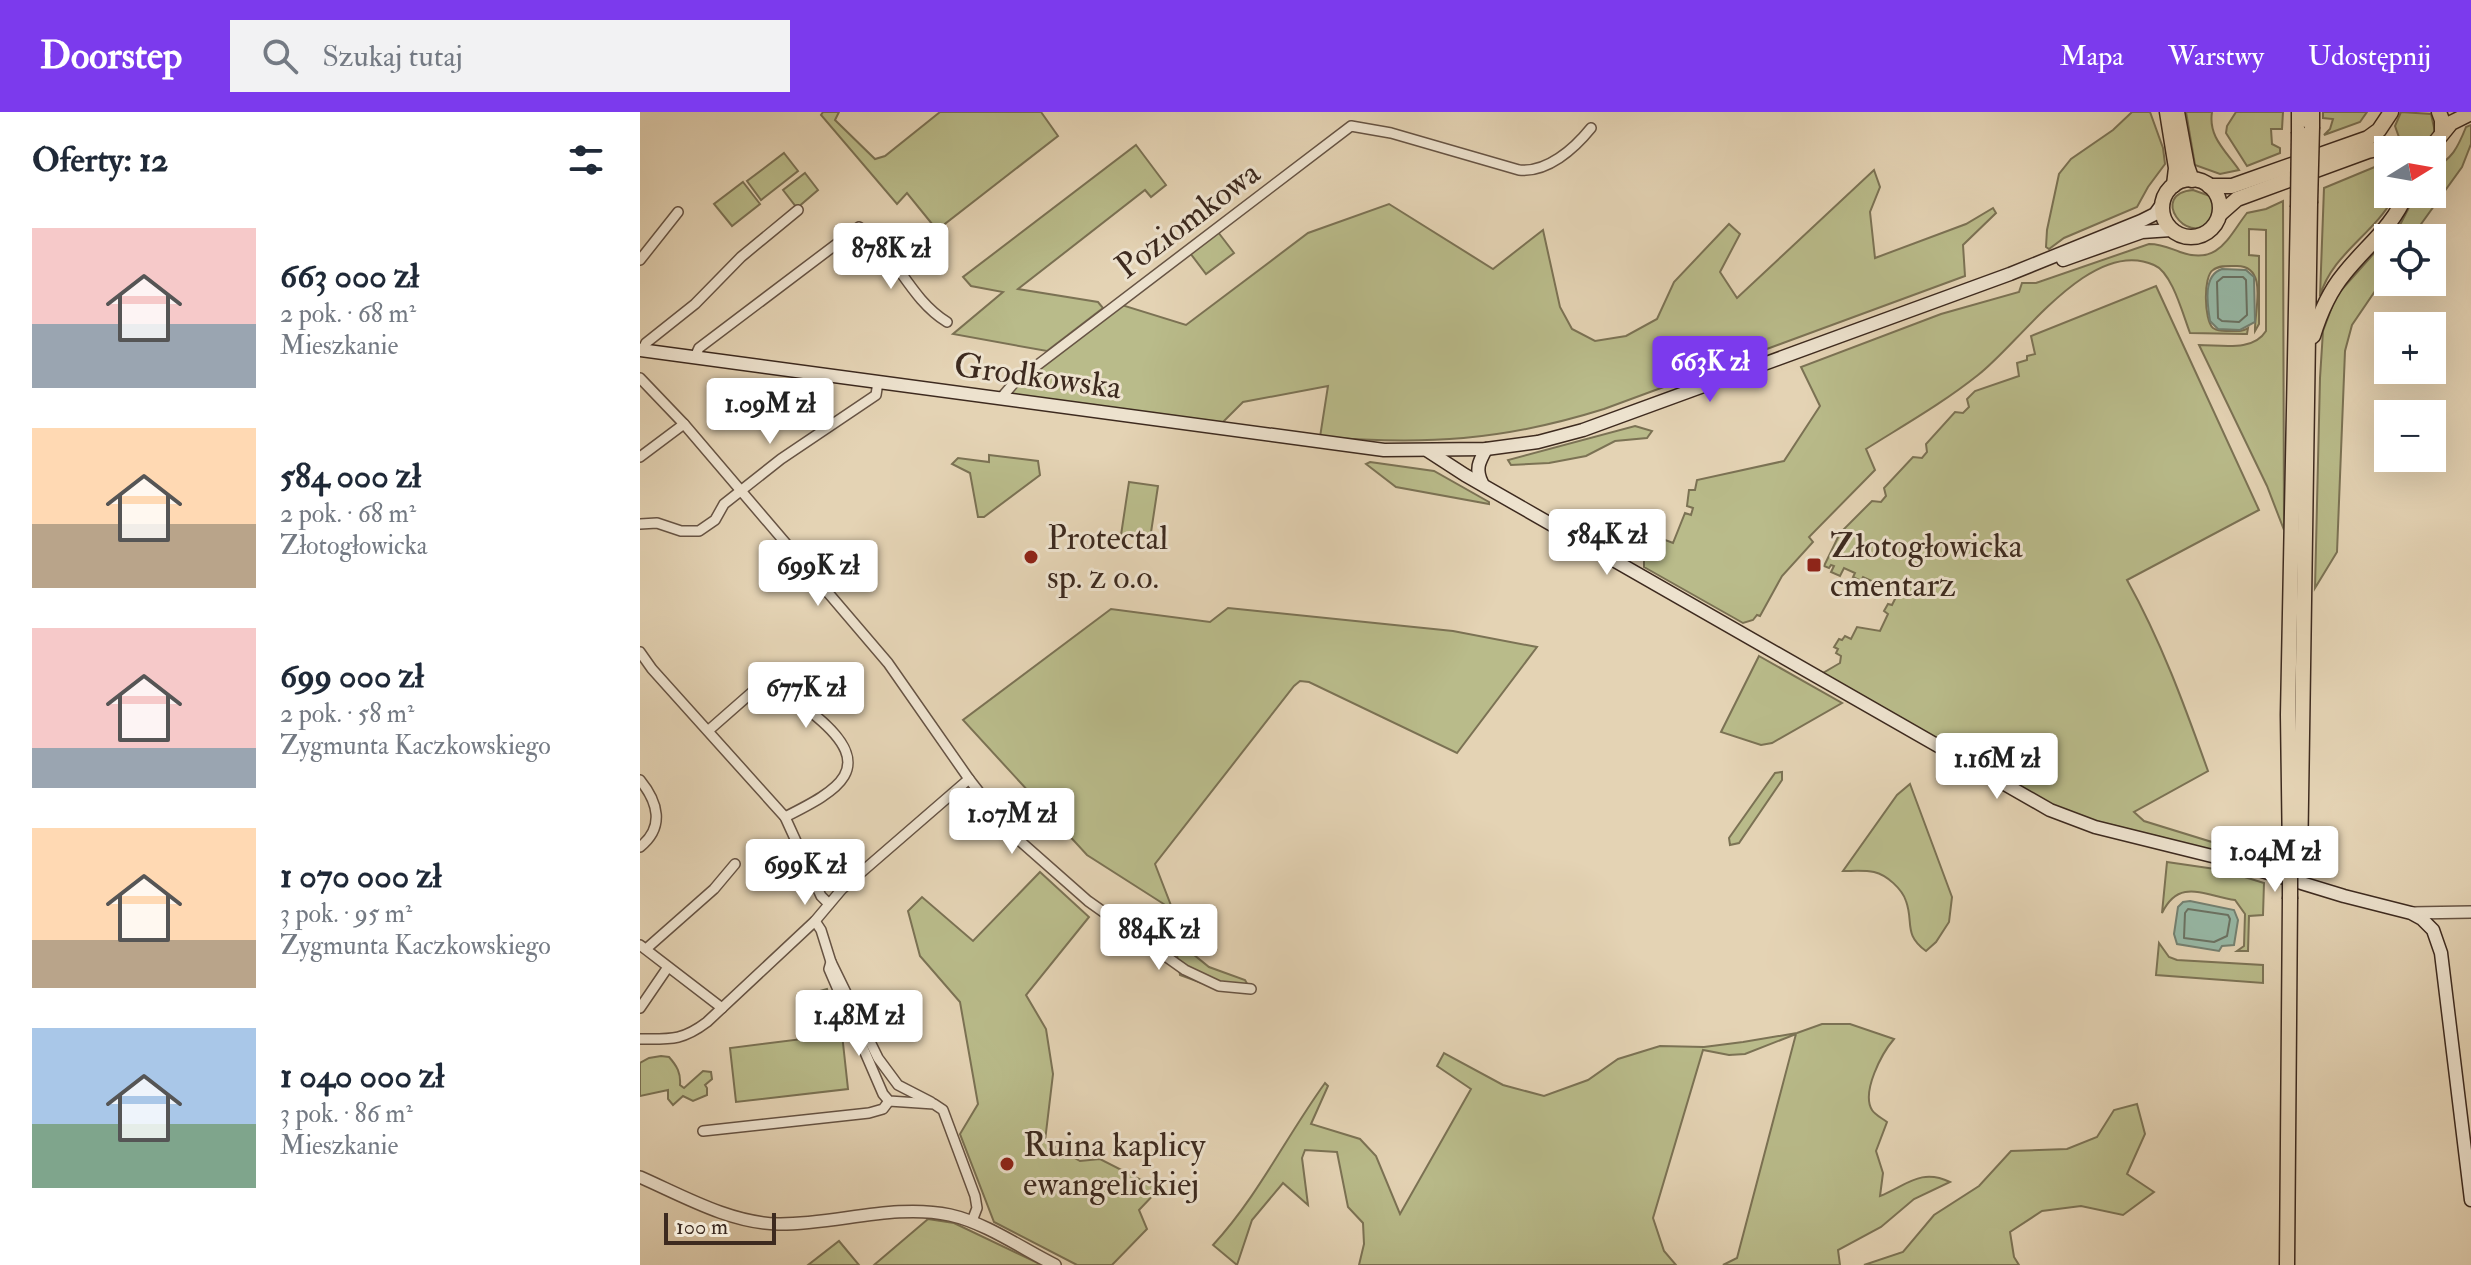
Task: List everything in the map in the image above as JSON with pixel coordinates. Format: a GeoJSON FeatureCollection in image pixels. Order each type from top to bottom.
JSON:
{"type":"FeatureCollection","features":[{"type":"Feature","properties":{"kind":"main road"},"geometry":{"type":"LineString","coordinates":[[2010,274],[2155,214],[2174,185],[2176,168],[2167,112]]}},
{"type":"Feature","properties":{"kind":"main road"},"geometry":{"type":"LineString","coordinates":[[2177,112],[2192,180]]}},
{"type":"Feature","properties":{"kind":"main road"},"geometry":{"type":"LineString","coordinates":[[2295,866],[2288,715],[2307,124],[2299,112]]}},
{"type":"Feature","properties":{"kind":"main road"},"geometry":{"type":"LineString","coordinates":[[2439,112],[2442,133]]}},
{"type":"Feature","properties":{"kind":"main road"},"geometry":{"type":"LineString","coordinates":[[2440,136],[2451,123],[2471,113]]}},
{"type":"Feature","properties":{"kind":"main road"},"geometry":{"type":"LineString","coordinates":[[2174,185],[2192,180],[2209,186],[2232,186],[2249,181],[2368,138],[2379,130],[2389,115]]}},
{"type":"Feature","properties":{"kind":"main road"},"geometry":{"type":"LineString","coordinates":[[2389,115],[2390,136]]}},
{"type":"Feature","properties":{"kind":"main road"},"geometry":{"type":"LineString","coordinates":[[2010,274],[2043,267],[2142,232],[2171,230],[2187,237],[2196,237],[2212,229],[2220,214],[2237,199],[2374,150]]}},
{"type":"Feature","properties":{"kind":"main road"},"geometry":{"type":"LineString","coordinates":[[2209,186],[2218,198],[2220,214]]}},
{"type":"Feature","properties":{"kind":"main road"},"geometry":{"type":"LineString","coordinates":[[2163,203],[2163,213],[2171,230]]}},
{"type":"Feature","properties":{"kind":"main road"},"geometry":{"type":"LineString","coordinates":[[2287,1265],[2308,351],[2304,205]]}},
{"type":"Feature","properties":{"kind":"main road"},"geometry":{"type":"LineString","coordinates":[[2308,351],[2322,309],[2335,286],[2387,227],[2398,208]]}},
{"type":"Feature","properties":{"kind":"main road","name":"Grodkowska"},"geometry":{"type":"LineString","coordinates":[[641,350],[1371,449],[1466,451],[1538,442],[1583,430],[2010,274]]}},
{"type":"Feature","properties":{"kind":"main road"},"geometry":{"type":"LineString","coordinates":[[1482,483],[1477,471],[1486,449]]}},
{"type":"Feature","properties":{"kind":"main road"},"geometry":{"type":"LineString","coordinates":[[1428,451],[2062,816],[2411,913],[2427,923],[2437,937],[2441,953],[2471,1200]]}},
{"type":"Feature","properties":{"kind":"main road"},"geometry":{"type":"LineString","coordinates":[[1466,451],[1475,476],[1482,483]]}},
{"type":"Feature","properties":{"kind":"main road"},"geometry":{"type":"LineString","coordinates":[[1465,475],[1462,460],[1466,451]]}},
{"type":"Feature","properties":{"kind":"main road"},"geometry":{"type":"LineString","coordinates":[[2294,899],[2294,1265]]}},
{"type":"Feature","properties":{"kind":"street","name":"Poziomkowa"},"geometry":{"type":"LineString","coordinates":[[1001,398],[1014,383],[1351,126],[1391,133],[1533,172],[1543,169],[1591,128]]}},
{"type":"Feature","properties":{"kind":"street"},"geometry":{"type":"LineString","coordinates":[[641,350],[725,276],[741,257],[798,210]]}},
{"type":"Feature","properties":{"kind":"street"},"geometry":{"type":"LineString","coordinates":[[640,260],[678,212]]}},
{"type":"Feature","properties":{"kind":"street"},"geometry":{"type":"LineString","coordinates":[[695,357],[699,348],[859,227],[873,238],[918,298],[947,322]]}},
{"type":"Feature","properties":{"kind":"street"},"geometry":{"type":"LineString","coordinates":[[640,378],[684,424],[888,663],[1011,833],[1088,901],[1185,970],[1219,986],[1251,989]]}},
{"type":"Feature","properties":{"kind":"street"},"geometry":{"type":"LineString","coordinates":[[640,524],[657,523],[681,531],[699,531],[715,520],[724,504],[781,459],[876,395],[878,382]]}},
{"type":"Feature","properties":{"kind":"street"},"geometry":{"type":"LineString","coordinates":[[640,457],[684,424]]}},
{"type":"Feature","properties":{"kind":"street"},"geometry":{"type":"LineString","coordinates":[[640,652],[785,817],[821,896],[829,904]]}},
{"type":"Feature","properties":{"kind":"street"},"geometry":{"type":"LineString","coordinates":[[640,677],[652,669]]}},
{"type":"Feature","properties":{"kind":"street"},"geometry":{"type":"LineString","coordinates":[[709,730],[766,680],[791,696],[840,738],[848,752],[845,776],[824,796],[785,817]]}},
{"type":"Feature","properties":{"kind":"street"},"geometry":{"type":"LineString","coordinates":[[640,1039],[684,1037],[707,1022],[815,921],[842,889],[969,779]]}},
{"type":"Feature","properties":{"kind":"street"},"geometry":{"type":"LineString","coordinates":[[640,780],[652,797],[657,815],[651,835],[640,847]]}},
{"type":"Feature","properties":{"kind":"street"},"geometry":{"type":"LineString","coordinates":[[722,1008],[643,947],[714,889],[735,864]]}},
{"type":"Feature","properties":{"kind":"street"},"geometry":{"type":"LineString","coordinates":[[2411,913],[2471,912]]}},
{"type":"Feature","properties":{"kind":"street"},"geometry":{"type":"LineString","coordinates":[[2437,937],[2441,923],[2449,913]]}},
{"type":"Feature","properties":{"kind":"street"},"geometry":{"type":"LineString","coordinates":[[815,921],[831,962],[872,1046],[892,1078],[906,1090],[943,1110],[973,1190],[977,1208],[972,1221]]}},
{"type":"Feature","properties":{"kind":"street"},"geometry":{"type":"LineString","coordinates":[[831,962],[829,969],[839,995],[883,1094],[889,1101],[934,1104]]}},
{"type":"Feature","properties":{"kind":"street"},"geometry":{"type":"LineString","coordinates":[[640,1008],[668,967]]}},
{"type":"Feature","properties":{"kind":"street"},"geometry":{"type":"LineString","coordinates":[[703,1131],[869,1113],[883,1109],[889,1101]]}},
{"type":"Feature","properties":{"kind":"street"},"geometry":{"type":"LineString","coordinates":[[640,1177],[722,1212],[775,1224],[915,1213],[946,1214],[972,1221],[1055,1265]]}},
{"type":"Feature","properties":{"kind":"shaded area"},"geometry":{"type":"Polygon","coordinates":[[[823,112],[839,112],[835,120],[875,159],[885,156],[940,112],[1041,112],[1058,136],[937,230],[907,193],[897,204],[821,115],[823,112]]]}},
{"type":"Feature","properties":{"kind":"shaded area"},"geometry":{"type":"Polygon","coordinates":[[[2132,112],[2150,112],[2163,148],[2165,164],[2137,207],[2064,238],[2049,249],[2046,247],[2047,230],[2059,174],[2071,159],[2113,130],[2132,112]]]}},
{"type":"Feature","properties":{"kind":"shaded area"},"geometry":{"type":"Polygon","coordinates":[[[2186,112],[2212,112],[2215,136],[2239,170],[2220,174],[2195,165],[2186,112]]]}},
{"type":"Feature","properties":{"kind":"shaded area"},"geometry":{"type":"Polygon","coordinates":[[[2236,112],[2283,112],[2282,129],[2271,129],[2272,144],[2280,148],[2280,153],[2247,166],[2226,133],[2236,112]]]}},
{"type":"Feature","properties":{"kind":"shaded area"},"geometry":{"type":"Polygon","coordinates":[[[2323,112],[2367,112],[2360,122],[2324,135],[2333,119],[2323,118],[2323,112]]]}},
{"type":"Feature","properties":{"kind":"shaded area"},"geometry":{"type":"Polygon","coordinates":[[[2401,112],[2431,114],[2435,132],[2431,136],[2399,136],[2395,126],[2401,112]]]}},
{"type":"Feature","properties":{"kind":"shaded area"},"geometry":{"type":"Polygon","coordinates":[[[2471,125],[2471,144],[2462,167],[2446,189],[2446,159],[2457,147],[2466,127],[2471,125]]]}},
{"type":"Feature","properties":{"kind":"shaded area"},"geometry":{"type":"Polygon","coordinates":[[[1136,145],[1166,185],[1151,197],[1145,190],[1018,289],[1098,302],[1103,308],[1047,351],[953,334],[1003,292],[971,286],[963,277],[1136,145]]]}},
{"type":"Feature","properties":{"kind":"shaded area"},"geometry":{"type":"Polygon","coordinates":[[[784,153],[798,171],[761,200],[747,181],[784,153]]]}},
{"type":"Feature","properties":{"kind":"shaded area"},"geometry":{"type":"Polygon","coordinates":[[[2374,167],[2374,208],[2387,208],[2343,256],[2320,296],[2324,188],[2374,167]]]}},
{"type":"Feature","properties":{"kind":"shaded area"},"geometry":{"type":"Polygon","coordinates":[[[1874,170],[1880,187],[1870,212],[1875,258],[1966,224],[1993,208],[1996,213],[1963,245],[1965,276],[1567,420],[1464,438],[1358,439],[1320,437],[1328,386],[1243,402],[1221,424],[1013,395],[1010,391],[1122,305],[1186,325],[1308,233],[1389,204],[1493,269],[1543,230],[1560,307],[1572,329],[1595,341],[1626,336],[1657,319],[1674,282],[1729,224],[1740,234],[1720,272],[1737,298],[1874,170]]]}},
{"type":"Feature","properties":{"kind":"shaded area"},"geometry":{"type":"Polygon","coordinates":[[[805,173],[818,190],[797,208],[783,190],[805,173]]]}},
{"type":"Feature","properties":{"kind":"shaded area"},"geometry":{"type":"Polygon","coordinates":[[[743,182],[760,204],[732,226],[714,204],[743,182]]]}},
{"type":"Feature","properties":{"kind":"shaded area"},"geometry":{"type":"Polygon","coordinates":[[[2193,190],[2210,196],[2213,211],[2209,221],[2191,228],[2176,217],[2173,208],[2174,200],[2180,194],[2193,190]]]}},
{"type":"Feature","properties":{"kind":"shaded area"},"geometry":{"type":"Polygon","coordinates":[[[2283,201],[2284,530],[2267,486],[2199,345],[2245,345],[2260,338],[2266,331],[2266,230],[2249,229],[2249,255],[2259,256],[2259,324],[2255,331],[2258,291],[2253,273],[2247,268],[2224,266],[2213,270],[2208,280],[2206,298],[2213,328],[2238,331],[2248,328],[2247,334],[2190,333],[2171,285],[2160,269],[2130,260],[2106,265],[2058,297],[1978,375],[1866,449],[1875,470],[1809,537],[1813,542],[1782,576],[1760,616],[1753,620],[1743,623],[1644,567],[1644,557],[1653,540],[1660,538],[1673,543],[1685,513],[1691,515],[1693,508],[1687,506],[1689,490],[1695,490],[1697,480],[1784,461],[1820,406],[1801,367],[1941,314],[2019,292],[2022,283],[2036,283],[2149,244],[2193,255],[2213,252],[2228,240],[2247,213],[2283,201]]]}},
{"type":"Feature","properties":{"kind":"shaded area"},"geometry":{"type":"Polygon","coordinates":[[[2409,208],[2433,208],[2421,224],[2401,223],[2409,208]]]}},
{"type":"Feature","properties":{"kind":"shaded area"},"geometry":{"type":"Polygon","coordinates":[[[1218,232],[1234,253],[1206,274],[1190,253],[1218,232]]]}},
{"type":"Feature","properties":{"kind":"shaded area"},"geometry":{"type":"Polygon","coordinates":[[[2374,253],[2374,293],[2352,325],[2345,351],[2337,552],[2315,588],[2323,331],[2336,296],[2374,253]]]}},
{"type":"Feature","properties":{"kind":"shaded area"},"geometry":{"type":"Polygon","coordinates":[[[2156,286],[2259,510],[2127,580],[2181,697],[2208,771],[2134,812],[2144,821],[2254,855],[2252,861],[2092,821],[2056,807],[1823,673],[1840,663],[1841,656],[1834,647],[1839,639],[1845,636],[1851,639],[1857,627],[1880,631],[1888,614],[1884,611],[1888,604],[1892,605],[1899,591],[1878,580],[1876,583],[1863,577],[1861,581],[1853,577],[1855,573],[1844,568],[1840,576],[1831,572],[1834,566],[1824,566],[1840,533],[1872,501],[1881,502],[1886,496],[1884,488],[1913,457],[1922,458],[1927,452],[1926,444],[1955,412],[1963,413],[1969,407],[1967,399],[1975,391],[2019,376],[2017,363],[2035,354],[2031,336],[2156,286]]]}},
{"type":"Feature","properties":{"kind":"shaded area"},"geometry":{"type":"Polygon","coordinates":[[[1635,426],[1652,431],[1647,438],[1615,441],[1586,456],[1549,463],[1511,465],[1508,460],[1635,426]]]}},
{"type":"Feature","properties":{"kind":"shaded area"},"geometry":{"type":"Polygon","coordinates":[[[989,455],[1038,461],[1040,475],[984,517],[978,517],[970,473],[952,464],[958,458],[989,462],[989,455]]]}},
{"type":"Feature","properties":{"kind":"shaded area"},"geometry":{"type":"Polygon","coordinates":[[[1366,464],[1434,471],[1489,504],[1396,487],[1366,464]]]}},
{"type":"Feature","properties":{"kind":"shaded area"},"geometry":{"type":"Polygon","coordinates":[[[1129,482],[1158,486],[1150,539],[1121,535],[1129,482]]]}},
{"type":"Feature","properties":{"kind":"shaded area"},"geometry":{"type":"Polygon","coordinates":[[[1228,608],[1453,631],[1537,647],[1457,753],[1309,682],[1300,681],[1294,686],[1155,864],[1184,939],[1193,954],[1209,967],[1245,980],[1249,987],[1220,984],[1207,978],[1202,983],[1180,975],[1170,908],[1087,855],[963,720],[1111,609],[1210,622],[1228,608]]]}},
{"type":"Feature","properties":{"kind":"shaded area"},"geometry":{"type":"Polygon","coordinates":[[[1759,656],[1842,703],[1772,743],[1761,745],[1721,732],[1759,656]]]}},
{"type":"Feature","properties":{"kind":"shaded area"},"geometry":{"type":"Polygon","coordinates":[[[1782,772],[1782,780],[1739,843],[1730,845],[1729,838],[1775,773],[1782,772]]]}},
{"type":"Feature","properties":{"kind":"shaded area"},"geometry":{"type":"Polygon","coordinates":[[[1910,784],[1952,897],[1949,922],[1926,951],[1914,939],[1906,901],[1893,883],[1874,872],[1843,871],[1897,795],[1910,784]]]}},
{"type":"Feature","properties":{"kind":"shaded area"},"geometry":{"type":"Polygon","coordinates":[[[2167,862],[2222,870],[2264,883],[2263,915],[2249,916],[2248,951],[2237,951],[2244,946],[2245,914],[2235,900],[2184,892],[2169,902],[2162,913],[2167,862]]]}},
{"type":"Feature","properties":{"kind":"shaded area"},"geometry":{"type":"Polygon","coordinates":[[[1040,872],[1089,917],[1026,995],[1046,1029],[1053,1074],[1045,1141],[1080,1161],[1100,1159],[1159,1189],[1139,1210],[1147,1229],[1112,1265],[1077,1265],[994,1222],[960,1134],[978,1104],[960,1002],[920,956],[908,911],[922,897],[973,941],[1040,872]]]}},
{"type":"Feature","properties":{"kind":"shaded area"},"geometry":{"type":"Polygon","coordinates":[[[2159,943],[2169,957],[2177,960],[2263,965],[2263,983],[2156,975],[2159,943]]]}},
{"type":"Feature","properties":{"kind":"shaded area"},"geometry":{"type":"Polygon","coordinates":[[[827,989],[833,1012],[812,1014],[806,995],[827,989]]]}},
{"type":"Feature","properties":{"kind":"shaded area"},"geometry":{"type":"Polygon","coordinates":[[[1822,1024],[1850,1024],[1894,1039],[1879,1063],[1869,1093],[1872,1110],[1887,1122],[1876,1151],[1883,1173],[1880,1196],[1922,1177],[1950,1182],[1914,1199],[1881,1227],[1838,1250],[1840,1265],[1723,1265],[1737,1258],[1796,1034],[1745,1054],[1729,1055],[1703,1050],[1653,1218],[1664,1251],[1676,1265],[1359,1265],[1364,1244],[1363,1223],[1348,1207],[1337,1152],[1305,1150],[1302,1158],[1308,1205],[1283,1183],[1252,1220],[1237,1265],[1213,1245],[1244,1207],[1325,1083],[1328,1086],[1311,1124],[1360,1139],[1376,1156],[1400,1214],[1471,1089],[1437,1066],[1444,1053],[1503,1085],[1544,1096],[1588,1080],[1618,1059],[1660,1046],[1704,1047],[1743,1042],[1797,1033],[1822,1024]]]}},
{"type":"Feature","properties":{"kind":"shaded area"},"geometry":{"type":"Polygon","coordinates":[[[842,1034],[848,1089],[736,1102],[730,1048],[842,1034]]]}},
{"type":"Feature","properties":{"kind":"shaded area"},"geometry":{"type":"Polygon","coordinates":[[[661,1056],[669,1057],[674,1063],[680,1085],[684,1088],[703,1071],[711,1072],[712,1079],[705,1085],[707,1095],[693,1101],[683,1096],[673,1105],[668,1099],[668,1090],[640,1096],[640,1063],[661,1056]]]}},
{"type":"Feature","properties":{"kind":"shaded area"},"geometry":{"type":"Polygon","coordinates":[[[2137,1104],[2145,1134],[2127,1174],[2154,1192],[2123,1215],[2081,1206],[2042,1211],[2010,1232],[2014,1257],[2019,1265],[1864,1265],[1903,1252],[1934,1215],[1979,1186],[2011,1151],[2067,1149],[2097,1137],[2114,1110],[2137,1104]]]}},
{"type":"Feature","properties":{"kind":"shaded area"},"geometry":{"type":"Polygon","coordinates":[[[928,1219],[954,1223],[1042,1265],[874,1265],[928,1219]]]}},
{"type":"Feature","properties":{"kind":"shaded area"},"geometry":{"type":"Polygon","coordinates":[[[839,1241],[859,1265],[808,1265],[839,1241]]]}},
{"type":"Feature","properties":{"kind":"water"},"geometry":{"type":"Polygon","coordinates":[[[2222,269],[2246,270],[2254,277],[2255,322],[2240,330],[2218,329],[2210,321],[2209,283],[2222,269]]]}},
{"type":"Feature","properties":{"kind":"water"},"geometry":{"type":"Polygon","coordinates":[[[2190,901],[2234,910],[2238,920],[2234,945],[2222,946],[2219,951],[2177,944],[2174,934],[2178,907],[2190,901]]]}},
{"type":"Feature","properties":{"kind":"place","name":"Protectal sp. z o.o."},"geometry":{"type":"Point","coordinates":[1031,557]}},
{"type":"Feature","properties":{"kind":"place","name":"Złotogłowicka cmentarz"},"geometry":{"type":"Point","coordinates":[1814,565]}},
{"type":"Feature","properties":{"kind":"place","name":"Ruina kaplicy ewangelickiej"},"geometry":{"type":"Point","coordinates":[1007,1164]}}]}
